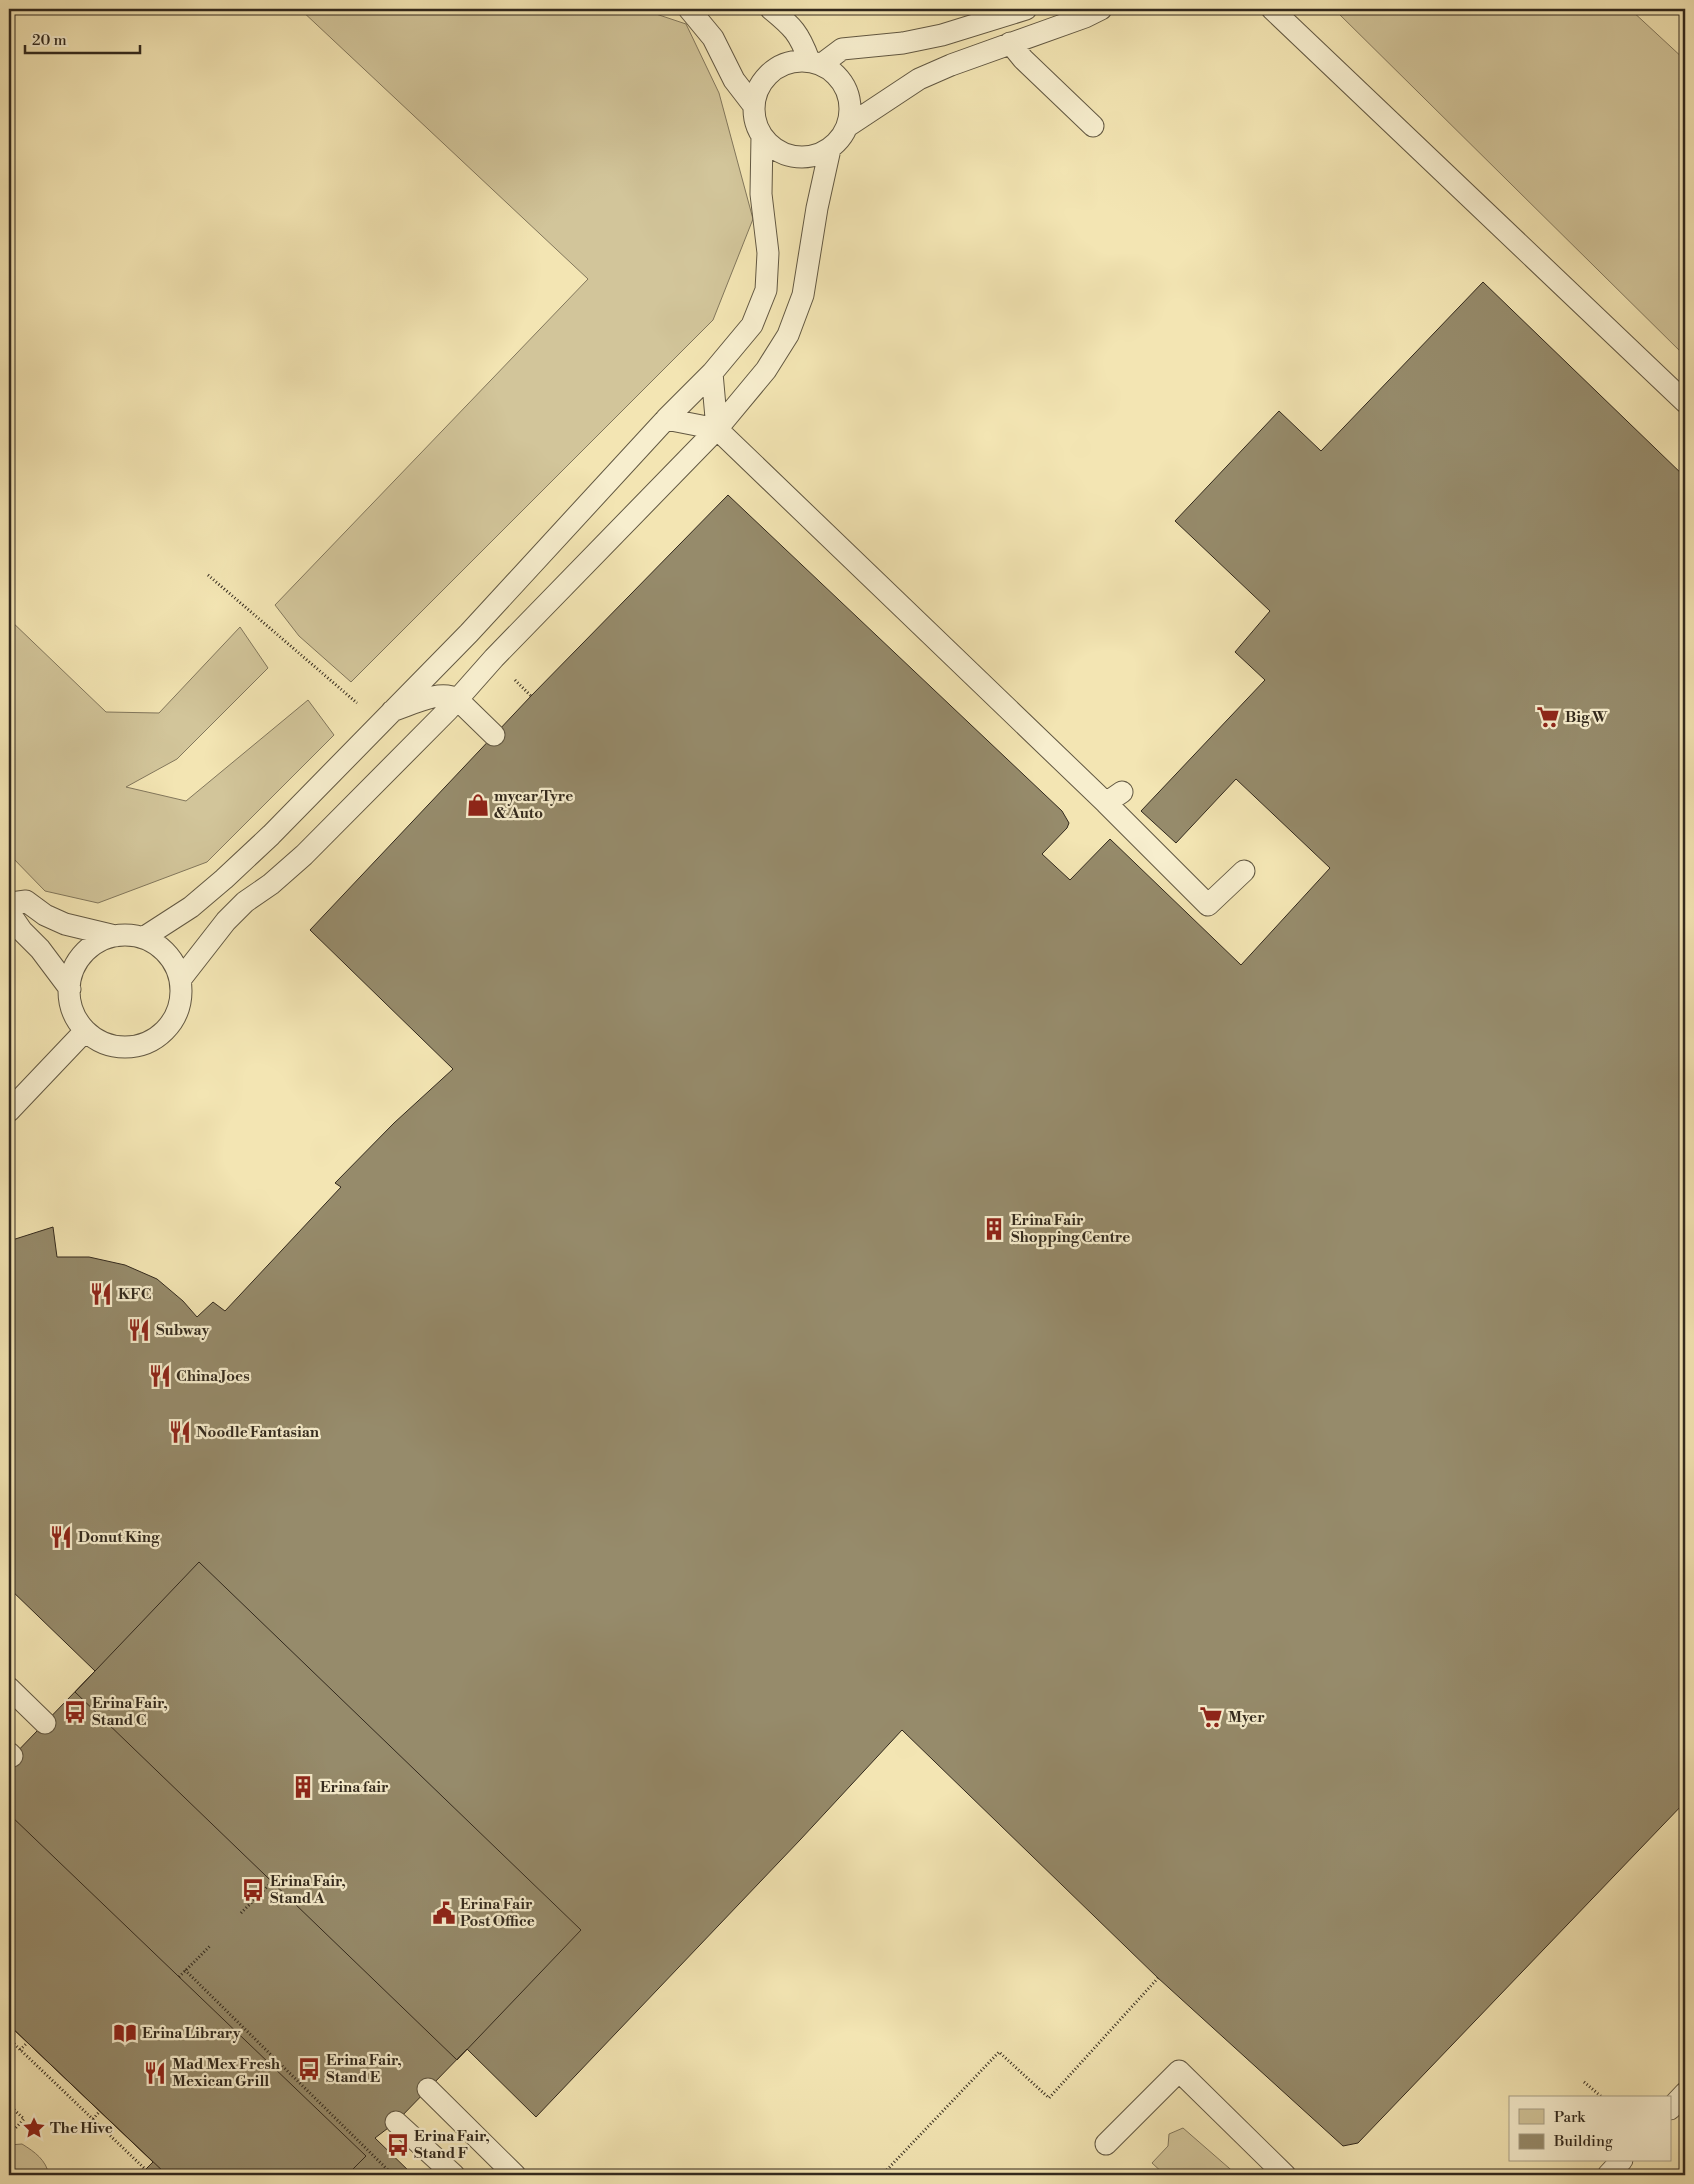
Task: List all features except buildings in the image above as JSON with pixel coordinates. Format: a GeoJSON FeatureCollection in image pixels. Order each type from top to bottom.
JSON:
{"type":"FeatureCollection","features":[{"type":"Feature","properties":{"kind":"lane"},"geometry":{"type":"LineString","coordinates":[[689,9],[713,38],[734,80],[754,106]]}},
{"type":"Feature","properties":{"kind":"lane"},"geometry":{"type":"LineString","coordinates":[[771,9],[793,26],[815,62]]}},
{"type":"Feature","properties":{"kind":"lane"},"geometry":{"type":"LineString","coordinates":[[815,62],[842,49],[904,43],[942,35],[1026,9]]}},
{"type":"Feature","properties":{"kind":"lane"},"geometry":{"type":"LineString","coordinates":[[848,126],[920,79],[1010,43],[1085,17],[1101,9]]}},
{"type":"Feature","properties":{"kind":"lane"},"geometry":{"type":"LineString","coordinates":[[1272,9],[1685,402]]}},
{"type":"Feature","properties":{"kind":"lane"},"geometry":{"type":"LineString","coordinates":[[1010,43],[1023,58],[1094,126]]}},
{"type":"Feature","properties":{"kind":"lane"},"geometry":{"type":"LineString","coordinates":[[793,61],[815,62],[834,72],[844,83],[849,96],[851,111],[848,126],[841,139],[830,149],[816,156],[801,158],[786,155],[772,148],[762,136],[755,121],[754,106],[757,90],[766,77],[778,66],[793,61]]}},
{"type":"Feature","properties":{"kind":"lane"},"geometry":{"type":"LineString","coordinates":[[143,938],[191,907],[271,835],[468,633],[666,419],[712,373],[752,325],[766,290],[768,253],[761,194],[762,136]]}},
{"type":"Feature","properties":{"kind":"lane"},"geometry":{"type":"LineString","coordinates":[[180,980],[226,921],[245,902],[271,884],[304,855],[457,699],[717,429],[766,370],[788,335],[803,295],[830,149]]}},
{"type":"Feature","properties":{"kind":"lane"},"geometry":{"type":"LineString","coordinates":[[712,373],[717,429]]}},
{"type":"Feature","properties":{"kind":"lane"},"geometry":{"type":"LineString","coordinates":[[666,419],[717,429],[1114,798],[1208,905],[1244,871]]}},
{"type":"Feature","properties":{"kind":"lane"},"geometry":{"type":"LineString","coordinates":[[390,712],[439,696],[450,695],[457,699],[494,735]]}},
{"type":"Feature","properties":{"kind":"lane"},"geometry":{"type":"LineString","coordinates":[[70,989],[40,949],[15,933],[10,902],[26,902],[45,915],[65,924],[115,936]]}},
{"type":"Feature","properties":{"kind":"lane"},"geometry":{"type":"LineString","coordinates":[[129,935],[143,938],[156,944],[176,966],[180,980],[181,998],[176,1015],[166,1030],[152,1040],[135,1046],[117,1046],[100,1041],[85,1031],[71,1004],[70,989],[73,971],[83,955],[97,943],[115,936],[129,935]]}},
{"type":"Feature","properties":{"kind":"lane"},"geometry":{"type":"LineString","coordinates":[[9,1111],[85,1031]]}},
{"type":"Feature","properties":{"kind":"lane"},"geometry":{"type":"LineString","coordinates":[[9,1688],[44,1723]]}},
{"type":"Feature","properties":{"kind":"lane"},"geometry":{"type":"LineString","coordinates":[[1106,2144],[1179,2071],[1285,2175]]}},
{"type":"Feature","properties":{"kind":"lane"},"geometry":{"type":"LineString","coordinates":[[428,2089],[515,2175]]}},
{"type":"Feature","properties":{"kind":"lane"},"geometry":{"type":"LineString","coordinates":[[1672,2107],[1685,2093]]}},
{"type":"Feature","properties":{"kind":"lane"},"geometry":{"type":"LineString","coordinates":[[396,2122],[454,2175]]}},
{"type":"Feature","properties":{"kind":"lane"},"geometry":{"type":"LineString","coordinates":[[1608,2175],[1620,2162]]}},
{"type":"Feature","properties":{"kind":"path"},"geometry":{"type":"LineString","coordinates":[[208,575],[359,705]]}},
{"type":"Feature","properties":{"kind":"path"},"geometry":{"type":"LineString","coordinates":[[515,680],[531,696]]}},
{"type":"Feature","properties":{"kind":"path"},"geometry":{"type":"LineString","coordinates":[[241,1913],[272,1882]]}},
{"type":"Feature","properties":{"kind":"path"},"geometry":{"type":"LineString","coordinates":[[179,1977],[211,1945]]}},
{"type":"Feature","properties":{"kind":"path"},"geometry":{"type":"LineString","coordinates":[[185,1970],[393,2175]]}},
{"type":"Feature","properties":{"kind":"path"},"geometry":{"type":"LineString","coordinates":[[882,2175],[999,2052],[1049,2098],[1158,1978]]}},
{"type":"Feature","properties":{"kind":"path"},"geometry":{"type":"LineString","coordinates":[[9,2038],[145,2169],[140,2175]]}},
{"type":"Feature","properties":{"kind":"path"},"geometry":{"type":"LineString","coordinates":[[20,2050],[27,2043]]}},
{"type":"Feature","properties":{"kind":"path"},"geometry":{"type":"LineString","coordinates":[[1584,2082],[1601,2096]]}},
{"type":"Feature","properties":{"kind":"path"},"geometry":{"type":"LineString","coordinates":[[9,2105],[24,2119],[9,2135]]}},
{"type":"Feature","properties":{"kind":"path"},"geometry":{"type":"LineString","coordinates":[[93,2119],[100,2111]]}},
{"type":"Feature","properties":{"kind":"green space"},"geometry":{"type":"Polygon","coordinates":[[[300,9],[641,9],[686,24],[719,93],[753,219],[713,320],[351,682],[299,636],[275,605],[588,279],[300,9]]]}},
{"type":"Feature","properties":{"kind":"green space"},"geometry":{"type":"Polygon","coordinates":[[[1334,9],[1630,9],[1685,60],[1685,356],[1334,9]]]}},
{"type":"Feature","properties":{"kind":"green space"},"geometry":{"type":"Polygon","coordinates":[[[9,619],[106,712],[159,713],[240,627],[268,668],[177,759],[126,787],[186,801],[308,700],[334,735],[207,862],[98,903],[45,891],[9,854],[9,619]]]}},
{"type":"Feature","properties":{"kind":"green space"},"geometry":{"type":"Polygon","coordinates":[[[1183,2128],[1237,2175],[1165,2175],[1152,2163],[1168,2146],[1169,2134],[1183,2128]]]}},
{"type":"Feature","properties":{"kind":"green space"},"geometry":{"type":"Polygon","coordinates":[[[22,2144],[39,2157],[48,2170],[49,2175],[9,2175],[9,2145],[22,2144]]]}},
{"type":"Feature","properties":{"kind":"place","name":"Big W"},"geometry":{"type":"Point","coordinates":[1548,717]}},
{"type":"Feature","properties":{"kind":"place","name":"mycar Tyre & Auto"},"geometry":{"type":"Point","coordinates":[478,805]}},
{"type":"Feature","properties":{"kind":"place","name":"Erina Fair Shopping Centre"},"geometry":{"type":"Point","coordinates":[994,1229]}},
{"type":"Feature","properties":{"kind":"place","name":"KFC"},"geometry":{"type":"Point","coordinates":[101,1294]}},
{"type":"Feature","properties":{"kind":"place","name":"Subway"},"geometry":{"type":"Point","coordinates":[139,1330]}},
{"type":"Feature","properties":{"kind":"place","name":"China Joes"},"geometry":{"type":"Point","coordinates":[160,1376]}},
{"type":"Feature","properties":{"kind":"place","name":"Noodle Fantasian"},"geometry":{"type":"Point","coordinates":[180,1432]}},
{"type":"Feature","properties":{"kind":"place","name":"Donut King"},"geometry":{"type":"Point","coordinates":[61,1537]}},
{"type":"Feature","properties":{"kind":"place","name":"Erina Fair, Stand C"},"geometry":{"type":"Point","coordinates":[75,1712]}},
{"type":"Feature","properties":{"kind":"place","name":"Myer"},"geometry":{"type":"Point","coordinates":[1211,1717]}},
{"type":"Feature","properties":{"kind":"place","name":"Erina fair"},"geometry":{"type":"Point","coordinates":[303,1787]}},
{"type":"Feature","properties":{"kind":"place","name":"Erina Fair, Stand A"},"geometry":{"type":"Point","coordinates":[253,1890]}},
{"type":"Feature","properties":{"kind":"place","name":"Erina Fair Post Office"},"geometry":{"type":"Point","coordinates":[444,1913]}},
{"type":"Feature","properties":{"kind":"place","name":"Erina Library"},"geometry":{"type":"Point","coordinates":[125,2033]}},
{"type":"Feature","properties":{"kind":"place","name":"Erina Fair, Stand E"},"geometry":{"type":"Point","coordinates":[309,2069]}},
{"type":"Feature","properties":{"kind":"place","name":"Mad Mex Fresh Mexican Grill"},"geometry":{"type":"Point","coordinates":[155,2073]}},
{"type":"Feature","properties":{"kind":"place","name":"The Hive"},"geometry":{"type":"Point","coordinates":[34,2128]}},
{"type":"Feature","properties":{"kind":"place","name":"Erina Fair, Stand F"},"geometry":{"type":"Point","coordinates":[398,2145]}}]}
